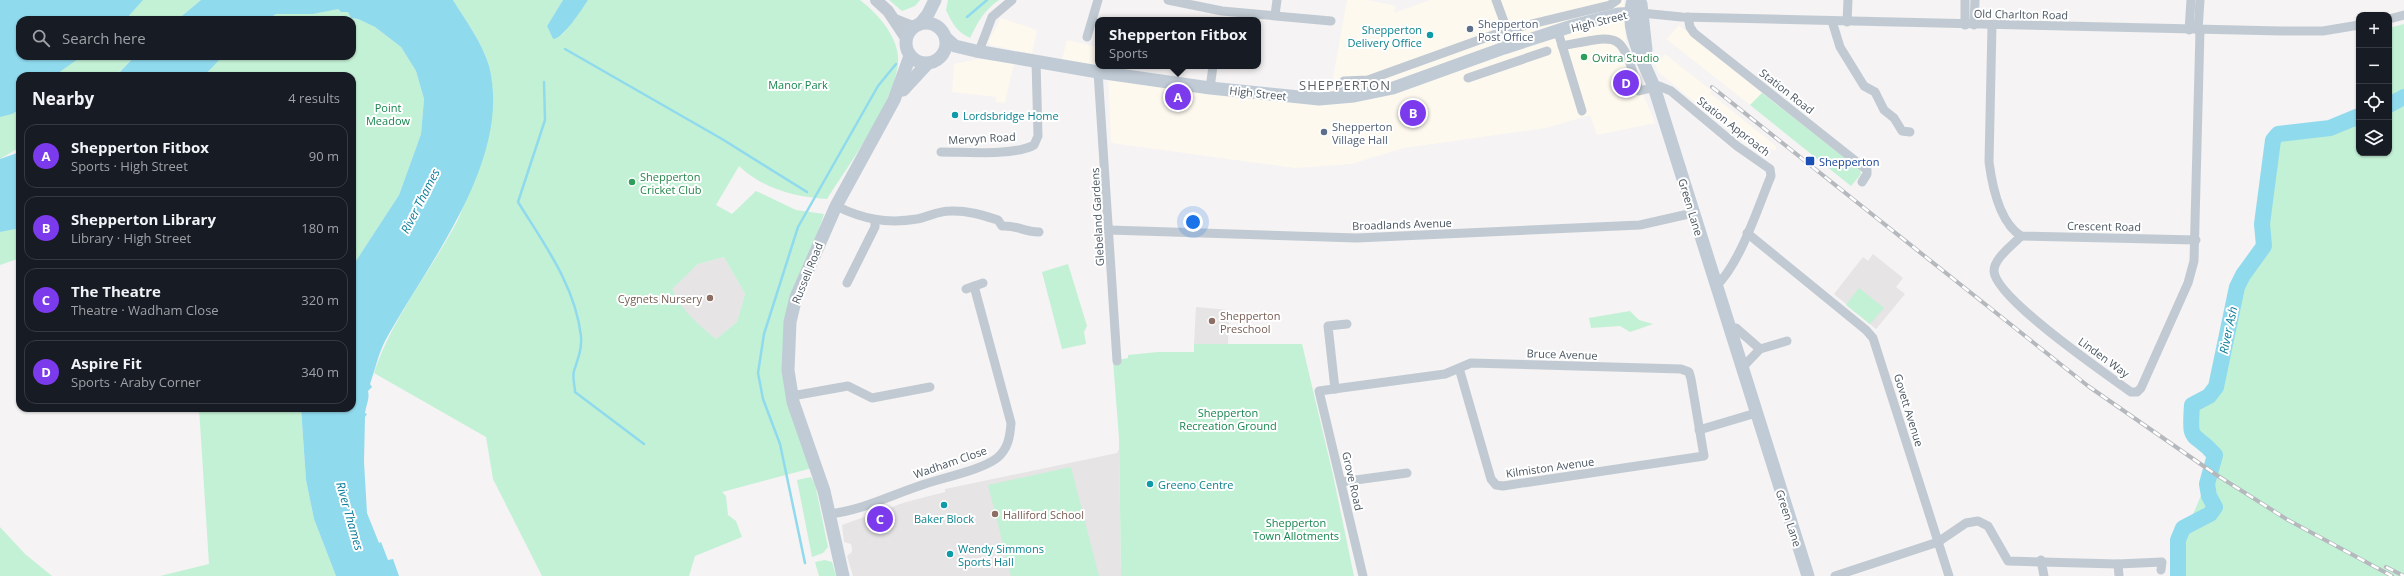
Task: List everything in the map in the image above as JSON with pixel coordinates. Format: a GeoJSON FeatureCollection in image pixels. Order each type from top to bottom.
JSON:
{"type":"FeatureCollection","features":[{"type":"Feature","properties":{"kind":"main road"},"geometry":{"type":"LineString","coordinates":[[936,0],[937,26],[946,38],[946,45],[942,56],[927,64],[915,60],[910,56],[907,50],[913,30],[928,14],[936,0]]}},
{"type":"Feature","properties":{"kind":"main road","name":"High Street"},"geometry":{"type":"LineString","coordinates":[[946,38],[956,46],[977,51],[1098,72],[1210,88],[1306,98],[1339,98],[1393,88],[1519,43],[1636,11]]}},
{"type":"Feature","properties":{"kind":"main road","name":"Green Lane"},"geometry":{"type":"LineString","coordinates":[[1636,11],[1654,87],[1808,576]]}},
{"type":"Feature","properties":{"kind":"main road"},"geometry":{"type":"LineString","coordinates":[[913,30],[937,26]]}},
{"type":"Feature","properties":{"kind":"main road","name":"High Street"},"geometry":{"type":"LineString","coordinates":[[942,56],[977,51]]}},
{"type":"Feature","properties":{"kind":"main road","name":"Russell Road"},"geometry":{"type":"LineString","coordinates":[[843,576],[824,491],[792,396],[788,370],[789,334],[793,309],[836,206],[894,100],[910,56]]}},
{"type":"Feature","properties":{"kind":"main road","name":"Russell Road"},"geometry":{"type":"LineString","coordinates":[[894,100],[927,64]]}},
{"type":"Feature","properties":{"kind":"street"},"geometry":{"type":"LineString","coordinates":[[876,0],[894,19],[913,30]]}},
{"type":"Feature","properties":{"kind":"street"},"geometry":{"type":"LineString","coordinates":[[977,51],[992,17],[1012,0]]}},
{"type":"Feature","properties":{"kind":"street"},"geometry":{"type":"LineString","coordinates":[[1087,37],[1098,0]]}},
{"type":"Feature","properties":{"kind":"street"},"geometry":{"type":"LineString","coordinates":[[1168,0],[1222,16],[1275,15],[1331,21]]}},
{"type":"Feature","properties":{"kind":"street"},"geometry":{"type":"LineString","coordinates":[[1275,15],[1277,0]]}},
{"type":"Feature","properties":{"kind":"street"},"geometry":{"type":"LineString","coordinates":[[1496,0],[1507,30]]}},
{"type":"Feature","properties":{"kind":"street"},"geometry":{"type":"LineString","coordinates":[[1339,98],[1344,81],[1368,80],[1397,71],[1507,30],[1610,5],[1617,0]]}},
{"type":"Feature","properties":{"kind":"street"},"geometry":{"type":"LineString","coordinates":[[1847,22],[1848,0]]}},
{"type":"Feature","properties":{"kind":"street"},"geometry":{"type":"LineString","coordinates":[[1965,0],[1970,25]]}},
{"type":"Feature","properties":{"kind":"street"},"geometry":{"type":"LineString","coordinates":[[1970,25],[1975,0]]}},
{"type":"Feature","properties":{"kind":"street"},"geometry":{"type":"LineString","coordinates":[[2191,0],[2196,30]]}},
{"type":"Feature","properties":{"kind":"street"},"geometry":{"type":"LineString","coordinates":[[2196,240],[2196,30],[2200,0]]}},
{"type":"Feature","properties":{"kind":"street","name":"Old Charlton Road"},"geometry":{"type":"LineString","coordinates":[[1636,11],[1685,17],[1992,26],[2304,32],[2356,25]]}},
{"type":"Feature","properties":{"kind":"street"},"geometry":{"type":"LineString","coordinates":[[2392,18],[2404,15]]}},
{"type":"Feature","properties":{"kind":"street","name":"Station Road"},"geometry":{"type":"LineString","coordinates":[[1685,17],[1694,33],[1867,170],[1867,174],[1862,182]]}},
{"type":"Feature","properties":{"kind":"street"},"geometry":{"type":"LineString","coordinates":[[1832,21],[1840,46],[1864,86],[1875,92],[1884,110],[1894,118],[1902,131],[1910,132]]}},
{"type":"Feature","properties":{"kind":"street"},"geometry":{"type":"LineString","coordinates":[[1992,26],[1989,162],[1992,181],[1998,201],[2010,226],[2021,236]]}},
{"type":"Feature","properties":{"kind":"street"},"geometry":{"type":"LineString","coordinates":[[1558,32],[1582,111]]}},
{"type":"Feature","properties":{"kind":"street","name":"Station Approach"},"geometry":{"type":"LineString","coordinates":[[1562,46],[1606,38],[1617,40],[1624,47],[1628,56],[1639,91],[1654,87],[1664,87],[1671,91],[1737,146],[1770,169],[1771,176],[1747,232],[1726,277],[1716,286]]}},
{"type":"Feature","properties":{"kind":"street"},"geometry":{"type":"LineString","coordinates":[[1519,43],[1524,58]]}},
{"type":"Feature","properties":{"kind":"street"},"geometry":{"type":"LineString","coordinates":[[1470,60],[1471,77],[1547,51]]}},
{"type":"Feature","properties":{"kind":"street","name":"Mervyn Road"},"geometry":{"type":"LineString","coordinates":[[941,152],[996,152],[1025,148],[1034,145],[1038,136],[1036,61]]}},
{"type":"Feature","properties":{"kind":"street"},"geometry":{"type":"LineString","coordinates":[[1210,88],[1213,69]]}},
{"type":"Feature","properties":{"kind":"street","name":"Glebeland Gardens"},"geometry":{"type":"LineString","coordinates":[[1098,72],[1117,361]]}},
{"type":"Feature","properties":{"kind":"street"},"geometry":{"type":"LineString","coordinates":[[836,206],[859,217],[875,220],[902,221],[948,211],[961,211],[998,220],[1002,226],[1015,225],[1026,232],[1039,232]]}},
{"type":"Feature","properties":{"kind":"street","name":"Broadlands Avenue"},"geometry":{"type":"LineString","coordinates":[[1109,230],[1357,238],[1640,225],[1693,213]]}},
{"type":"Feature","properties":{"kind":"street"},"geometry":{"type":"LineString","coordinates":[[847,283],[875,227],[875,220]]}},
{"type":"Feature","properties":{"kind":"street","name":"Govett Avenue"},"geometry":{"type":"LineString","coordinates":[[1747,232],[1866,330],[1873,338],[1949,576]]}},
{"type":"Feature","properties":{"kind":"street","name":"Linden Way"},"geometry":{"type":"LineString","coordinates":[[2021,236],[1996,262],[1994,270],[1999,286],[2035,319],[2066,344],[2131,392],[2137,392],[2141,388],[2188,283],[2194,261],[2196,240]]}},
{"type":"Feature","properties":{"kind":"street","name":"Crescent Road"},"geometry":{"type":"LineString","coordinates":[[2021,236],[2196,240]]}},
{"type":"Feature","properties":{"kind":"street","name":"Wadham Close"},"geometry":{"type":"LineString","coordinates":[[829,514],[855,509],[919,486],[985,465],[997,458],[1006,448],[1010,437],[1011,423],[974,286]]}},
{"type":"Feature","properties":{"kind":"street"},"geometry":{"type":"LineString","coordinates":[[1335,389],[1328,326],[1347,324]]}},
{"type":"Feature","properties":{"kind":"street"},"geometry":{"type":"LineString","coordinates":[[1729,328],[1736,328],[1760,349]]}},
{"type":"Feature","properties":{"kind":"street"},"geometry":{"type":"LineString","coordinates":[[1742,368],[1760,349],[1787,341]]}},
{"type":"Feature","properties":{"kind":"street","name":"Bruce Avenue"},"geometry":{"type":"LineString","coordinates":[[1320,391],[1445,374],[1471,363],[1682,369],[1689,372],[1691,379],[1699,430]]}},
{"type":"Feature","properties":{"kind":"street","name":"Kilmiston Avenue"},"geometry":{"type":"LineString","coordinates":[[1459,368],[1491,479],[1496,485],[1503,486],[1704,456],[1699,430]]}},
{"type":"Feature","properties":{"kind":"street"},"geometry":{"type":"LineString","coordinates":[[792,396],[848,386],[872,398],[930,386]]}},
{"type":"Feature","properties":{"kind":"street","name":"Grove Road"},"geometry":{"type":"LineString","coordinates":[[1320,391],[1363,576]]}},
{"type":"Feature","properties":{"kind":"street"},"geometry":{"type":"LineString","coordinates":[[1699,430],[1756,414]]}},
{"type":"Feature","properties":{"kind":"street"},"geometry":{"type":"LineString","coordinates":[[1341,482],[1407,473]]}},
{"type":"Feature","properties":{"kind":"street"},"geometry":{"type":"LineString","coordinates":[[1835,576],[1938,542],[1966,523],[1978,521],[1984,523],[1992,529],[2008,561],[2041,560],[2118,564],[2162,562],[2161,570]]}},
{"type":"Feature","properties":{"kind":"street"},"geometry":{"type":"LineString","coordinates":[[2041,560],[2044,576]]}},
{"type":"Feature","properties":{"kind":"street"},"geometry":{"type":"LineString","coordinates":[[2118,564],[2119,576]]}},
{"type":"Feature","properties":{"kind":"shaded area"},"geometry":{"type":"Polygon","coordinates":[[[1347,0],[1368,0],[1396,6],[1394,13],[1430,0],[1624,0],[1626,43],[1640,87],[1655,123],[1597,135],[1590,115],[1546,128],[1404,148],[1351,164],[1295,168],[1111,143],[1108,72],[1096,69],[1120,69],[1119,75],[1329,100],[1347,0]]]}},
{"type":"Feature","properties":{"kind":"shaded area"},"geometry":{"type":"Polygon","coordinates":[[[1001,18],[1037,30],[1032,54],[990,45],[988,42],[1001,18]]]}},
{"type":"Feature","properties":{"kind":"shaded area"},"geometry":{"type":"Polygon","coordinates":[[[1679,25],[1762,93],[1750,105],[1666,39],[1679,25]]]}},
{"type":"Feature","properties":{"kind":"shaded area"},"geometry":{"type":"Polygon","coordinates":[[[1067,40],[1095,46],[1095,69],[1062,60],[1067,40]]]}},
{"type":"Feature","properties":{"kind":"shaded area"},"geometry":{"type":"Polygon","coordinates":[[[1665,54],[1712,91],[1710,93],[1776,146],[1776,150],[1748,146],[1658,72],[1655,64],[1665,54]]]}},
{"type":"Feature","properties":{"kind":"shaded area"},"geometry":{"type":"Polygon","coordinates":[[[978,59],[1014,63],[1005,103],[996,102],[996,97],[952,92],[954,64],[978,59]]]}},
{"type":"Feature","properties":{"kind":"shaded area"},"geometry":{"type":"Polygon","coordinates":[[[1873,254],[1903,278],[1896,287],[1905,294],[1876,329],[1834,294],[1863,257],[1868,261],[1873,254]]]}},
{"type":"Feature","properties":{"kind":"shaded area","name":"Cygnets Nursery"},"geometry":{"type":"Polygon","coordinates":[[[724,257],[745,294],[737,322],[716,339],[693,321],[677,301],[671,289],[698,264],[724,257]]]}},
{"type":"Feature","properties":{"kind":"shaded area","name":"Shepperton Preschool"},"geometry":{"type":"Polygon","coordinates":[[[1196,307],[1229,310],[1228,345],[1194,344],[1196,307]]]}},
{"type":"Feature","properties":{"kind":"shaded area","name":"Halliford School"},"geometry":{"type":"Polygon","coordinates":[[[1119,449],[1121,576],[853,576],[847,556],[852,552],[852,548],[851,544],[844,542],[842,525],[906,502],[945,492],[945,489],[1117,453],[1119,449]]]}},
{"type":"Feature","properties":{"kind":"green space"},"geometry":{"type":"Polygon","coordinates":[[[0,0],[201,0],[182,16],[16,16],[16,60],[131,60],[119,72],[16,72],[16,149],[0,159],[0,0]]]}},
{"type":"Feature","properties":{"kind":"green space","name":"Manor Park"},"geometry":{"type":"Polygon","coordinates":[[[453,0],[563,0],[547,26],[553,39],[563,34],[588,0],[860,0],[873,11],[885,25],[894,40],[898,57],[896,73],[891,91],[871,130],[827,199],[791,194],[769,186],[758,181],[739,166],[716,205],[732,214],[756,191],[796,210],[824,214],[796,297],[788,370],[816,467],[722,492],[726,496],[728,515],[736,521],[742,537],[695,556],[689,576],[542,576],[493,479],[486,437],[374,373],[381,354],[399,317],[443,247],[461,213],[480,162],[490,127],[492,91],[490,73],[485,55],[453,0]],[[724,257],[698,264],[672,289],[686,311],[716,339],[737,322],[745,294],[724,257]]]}},
{"type":"Feature","properties":{"kind":"green space"},"geometry":{"type":"Polygon","coordinates":[[[889,0],[920,0],[915,6],[902,11],[889,0]]]}},
{"type":"Feature","properties":{"kind":"green space"},"geometry":{"type":"Polygon","coordinates":[[[948,0],[999,0],[985,12],[970,38],[958,30],[950,19],[946,10],[948,0]]]}},
{"type":"Feature","properties":{"kind":"green space","name":"Point Meadow"},"geometry":{"type":"Polygon","coordinates":[[[338,9],[341,12],[348,12],[350,16],[273,16],[276,14],[313,14],[338,9]]]}},
{"type":"Feature","properties":{"kind":"green space","name":"Point Meadow"},"geometry":{"type":"Polygon","coordinates":[[[356,19],[375,27],[401,47],[416,71],[424,99],[421,134],[399,195],[356,261],[356,72],[208,72],[219,60],[356,60],[356,19]]]}},
{"type":"Feature","properties":{"kind":"green space"},"geometry":{"type":"Polygon","coordinates":[[[2404,24],[2404,576],[2178,576],[2174,559],[2208,479],[2215,455],[2192,433],[2192,405],[2209,396],[2216,387],[2237,287],[2243,275],[2264,246],[2262,224],[2273,140],[2278,134],[2330,128],[2356,117],[2356,156],[2392,156],[2392,27],[2404,24]]]}},
{"type":"Feature","properties":{"kind":"green space"},"geometry":{"type":"Polygon","coordinates":[[[1762,93],[1860,170],[1861,174],[1851,186],[1750,105],[1762,93]]]}},
{"type":"Feature","properties":{"kind":"green space"},"geometry":{"type":"Polygon","coordinates":[[[16,225],[16,259],[0,265],[0,232],[16,225]]]}},
{"type":"Feature","properties":{"kind":"green space"},"geometry":{"type":"Polygon","coordinates":[[[1068,264],[1087,326],[1084,332],[1086,344],[1062,349],[1042,272],[1068,264]]]}},
{"type":"Feature","properties":{"kind":"green space"},"geometry":{"type":"Polygon","coordinates":[[[1859,288],[1884,308],[1870,324],[1846,305],[1859,288]]]}},
{"type":"Feature","properties":{"kind":"green space"},"geometry":{"type":"Polygon","coordinates":[[[1630,311],[1639,320],[1653,324],[1630,332],[1620,326],[1591,328],[1589,318],[1630,311]]]}},
{"type":"Feature","properties":{"kind":"green space","name":"Shepperton Recreation Ground"},"geometry":{"type":"Polygon","coordinates":[[[1194,344],[1302,344],[1333,475],[1354,576],[1121,576],[1119,438],[1113,361],[1128,358],[1128,355],[1158,352],[1194,352],[1194,344]]]}},
{"type":"Feature","properties":{"kind":"green space"},"geometry":{"type":"Polygon","coordinates":[[[199,412],[301,412],[306,480],[314,519],[336,576],[160,576],[209,564],[199,412]]]}},
{"type":"Feature","properties":{"kind":"green space"},"geometry":{"type":"Polygon","coordinates":[[[1071,467],[1099,576],[1011,576],[988,485],[1071,467]]]}},
{"type":"Feature","properties":{"kind":"green space"},"geometry":{"type":"Polygon","coordinates":[[[811,477],[815,484],[828,547],[823,553],[812,557],[797,480],[811,477]]]}},
{"type":"Feature","properties":{"kind":"green space"},"geometry":{"type":"Polygon","coordinates":[[[0,527],[25,554],[52,576],[0,576],[0,527]]]}},
{"type":"Feature","properties":{"kind":"green space"},"geometry":{"type":"Polygon","coordinates":[[[825,560],[832,562],[836,576],[819,576],[815,562],[825,560]]]}},
{"type":"Feature","properties":{"kind":"water"},"geometry":{"type":"Polygon","coordinates":[[[0,0],[143,0],[129,16],[16,16],[16,60],[76,60],[60,72],[16,72],[16,112],[0,117],[0,0]]]}},
{"type":"Feature","properties":{"kind":"water","name":"River Thames"},"geometry":{"type":"Polygon","coordinates":[[[201,0],[453,0],[473,32],[486,57],[489,66],[493,102],[489,138],[478,174],[462,210],[443,245],[385,341],[378,357],[370,384],[372,387],[368,391],[365,413],[367,414],[365,417],[364,462],[367,513],[379,543],[381,542],[388,560],[393,559],[399,576],[336,576],[314,519],[306,480],[301,412],[356,412],[356,261],[399,195],[421,134],[424,99],[416,71],[401,47],[375,27],[356,19],[356,16],[350,16],[348,12],[341,12],[338,9],[313,14],[276,14],[273,16],[182,16],[201,0]]]}},
{"type":"Feature","properties":{"kind":"water"},"geometry":{"type":"Polygon","coordinates":[[[563,0],[588,0],[567,29],[557,38],[553,39],[547,26],[563,0]]]}},
{"type":"Feature","properties":{"kind":"water"},"geometry":{"type":"Polygon","coordinates":[[[131,60],[219,60],[208,72],[120,72],[131,60]]]}},
{"type":"Feature","properties":{"kind":"water"},"geometry":{"type":"Polygon","coordinates":[[[16,153],[16,229],[0,232],[0,159],[16,153]]]}},
{"type":"Feature","properties":{"kind":"waterway"},"geometry":{"type":"LineString","coordinates":[[967,17],[987,0]]}},
{"type":"Feature","properties":{"kind":"waterway"},"geometry":{"type":"LineString","coordinates":[[565,49],[722,139],[807,192]]}},
{"type":"Feature","properties":{"kind":"waterway"},"geometry":{"type":"LineString","coordinates":[[805,563],[780,444],[763,399],[758,373],[764,334],[798,227],[878,86],[896,64]]}},
{"type":"Feature","properties":{"kind":"waterway"},"geometry":{"type":"LineString","coordinates":[[544,82],[545,120],[518,202],[557,266],[565,282],[578,317],[581,346],[573,373],[575,392],[644,444]]}},
{"type":"Feature","properties":{"kind":"waterway","name":"River Ash"},"geometry":{"type":"LineString","coordinates":[[2392,103],[2404,97]]}},
{"type":"Feature","properties":{"kind":"waterway","name":"River Ash"},"geometry":{"type":"LineString","coordinates":[[2178,576],[2178,540],[2183,528],[2210,514],[2215,507],[2209,496],[2207,484],[2215,455],[2208,447],[2194,436],[2192,432],[2192,405],[2209,396],[2216,387],[2237,287],[2243,275],[2264,246],[2262,224],[2273,140],[2278,134],[2330,128],[2356,117]]}},
{"type":"Feature","properties":{"kind":"railway"},"geometry":{"type":"LineString","coordinates":[[1712,87],[2088,386],[2215,474],[2288,520],[2392,576]]}},
{"type":"Feature","properties":{"kind":"railway"},"geometry":{"type":"LineString","coordinates":[[2386,567],[2404,576]]}},
{"type":"Feature","properties":{"kind":"place","name":"Shepperton Post Office"},"geometry":{"type":"Point","coordinates":[1470,29]}},
{"type":"Feature","properties":{"kind":"place","name":"Shepperton Delivery Office"},"geometry":{"type":"Point","coordinates":[1430,35]}},
{"type":"Feature","properties":{"kind":"place","name":"Ovitra Studio"},"geometry":{"type":"Point","coordinates":[1584,57]}},
{"type":"Feature","properties":{"kind":"place","name":"Aspire Fit"},"geometry":{"type":"Point","coordinates":[1626,83]}},
{"type":"Feature","properties":{"kind":"place","name":"Shepperton Fitbox"},"geometry":{"type":"Point","coordinates":[1178,97]}},
{"type":"Feature","properties":{"kind":"place","name":"Shepperton Library"},"geometry":{"type":"Point","coordinates":[1413,113]}},
{"type":"Feature","properties":{"kind":"place","name":"Lordsbridge Home"},"geometry":{"type":"Point","coordinates":[955,115]}},
{"type":"Feature","properties":{"kind":"place","name":"Shepperton Village Hall"},"geometry":{"type":"Point","coordinates":[1324,132]}},
{"type":"Feature","properties":{"kind":"place","name":"Shepperton"},"geometry":{"type":"Point","coordinates":[1810,161]}},
{"type":"Feature","properties":{"kind":"place","name":"Shepperton Cricket Club"},"geometry":{"type":"Point","coordinates":[632,182]}},
{"type":"Feature","properties":{"kind":"place","name":"Cygnets Nursery"},"geometry":{"type":"Point","coordinates":[710,298]}},
{"type":"Feature","properties":{"kind":"place","name":"Shepperton Preschool"},"geometry":{"type":"Point","coordinates":[1212,321]}},
{"type":"Feature","properties":{"kind":"place","name":"Greeno Centre"},"geometry":{"type":"Point","coordinates":[1150,484]}},
{"type":"Feature","properties":{"kind":"place","name":"Baker Block"},"geometry":{"type":"Point","coordinates":[944,505]}},
{"type":"Feature","properties":{"kind":"place","name":"Halliford School"},"geometry":{"type":"Point","coordinates":[995,514]}},
{"type":"Feature","properties":{"kind":"place","name":"The Theatre"},"geometry":{"type":"Point","coordinates":[880,519]}},
{"type":"Feature","properties":{"kind":"place","name":"Wendy Simmons Sports Hall"},"geometry":{"type":"Point","coordinates":[950,554]}},
{"type":"Feature","properties":{"kind":"district","name":"SHEPPERTON"},"geometry":{"type":"Point","coordinates":[1345,85]}},
{"type":"Feature","properties":{"kind":"park label","name":"Shepperton Town Allotments"},"geometry":{"type":"Point","coordinates":[1296,528]}}]}
